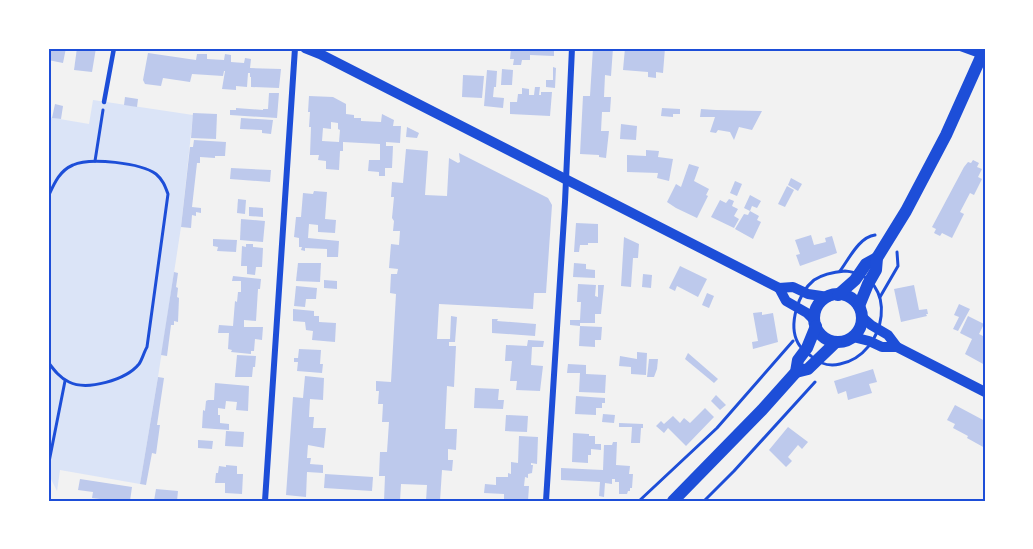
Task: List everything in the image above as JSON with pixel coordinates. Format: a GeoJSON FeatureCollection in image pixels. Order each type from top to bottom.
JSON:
{"type":"FeatureCollection","features":[{"type":"Feature","properties":{"kind":"main road"},"geometry":{"type":"LineString","coordinates":[[796,372],[808,369],[836,342],[853,337],[860,328],[861,312],[868,284],[876,270],[877,258],[906,211],[946,135],[984,54]]}},
{"type":"Feature","properties":{"kind":"main road"},"geometry":{"type":"LineString","coordinates":[[673,501],[796,372],[798,360],[807,348],[821,303],[855,280],[866,264],[877,258]]}},
{"type":"Feature","properties":{"kind":"main road"},"geometry":{"type":"LineString","coordinates":[[833,296],[851,299],[861,312]]}},
{"type":"Feature","properties":{"kind":"main road"},"geometry":{"type":"LineString","coordinates":[[815,323],[825,337],[836,342]]}},
{"type":"Feature","properties":{"kind":"street"},"geometry":{"type":"LineString","coordinates":[[265,501],[295,48]]}},
{"type":"Feature","properties":{"kind":"street"},"geometry":{"type":"LineString","coordinates":[[305,48],[778,288],[793,287],[808,294],[833,296]]}},
{"type":"Feature","properties":{"kind":"street"},"geometry":{"type":"LineString","coordinates":[[546,501],[572,48]]}},
{"type":"Feature","properties":{"kind":"street"},"geometry":{"type":"LineString","coordinates":[[960,48],[984,54]]}},
{"type":"Feature","properties":{"kind":"street"},"geometry":{"type":"LineString","coordinates":[[778,288],[786,301],[807,313],[815,323]]}},
{"type":"Feature","properties":{"kind":"street"},"geometry":{"type":"LineString","coordinates":[[861,312],[871,325],[888,335],[897,347],[985,392]]}},
{"type":"Feature","properties":{"kind":"street"},"geometry":{"type":"LineString","coordinates":[[853,337],[882,347],[897,347]]}},
{"type":"Feature","properties":{"kind":"lane"},"geometry":{"type":"LineString","coordinates":[[104,102],[114,48]]}},
{"type":"Feature","properties":{"kind":"path"},"geometry":{"type":"LineString","coordinates":[[95,161],[104,102]]}},
{"type":"Feature","properties":{"kind":"path"},"geometry":{"type":"LineString","coordinates":[[48,197],[57,178],[66,169],[75,164],[95,161],[145,168],[158,176],[168,194],[147,347],[139,364],[123,376],[100,384],[75,384],[65,381],[48,362]]}},
{"type":"Feature","properties":{"kind":"path"},"geometry":{"type":"LineString","coordinates":[[840,271],[860,244],[869,236],[891,235]]}},
{"type":"Feature","properties":{"kind":"path"},"geometry":{"type":"LineString","coordinates":[[808,287],[822,276],[840,271],[852,272]]}},
{"type":"Feature","properties":{"kind":"path"},"geometry":{"type":"LineString","coordinates":[[875,286],[880,297],[880,321]]}},
{"type":"Feature","properties":{"kind":"path"},"geometry":{"type":"LineString","coordinates":[[795,314],[796,338],[801,348]]}},
{"type":"Feature","properties":{"kind":"path"},"geometry":{"type":"LineString","coordinates":[[639,501],[717,428],[796,338]]}},
{"type":"Feature","properties":{"kind":"path"},"geometry":{"type":"LineString","coordinates":[[819,363],[830,365],[852,361],[868,349]]}},
{"type":"Feature","properties":{"kind":"path"},"geometry":{"type":"LineString","coordinates":[[824,372],[830,365]]}},
{"type":"Feature","properties":{"kind":"path"},"geometry":{"type":"LineString","coordinates":[[704,501],[819,378]]}},
{"type":"Feature","properties":{"kind":"path"},"geometry":{"type":"LineString","coordinates":[[48,467],[65,381]]}},
{"type":"Feature","properties":{"kind":"shaded area"},"geometry":{"type":"Polygon","coordinates":[[[93,100],[193,115],[181,227],[140,484],[60,470],[57,491],[48,473],[48,117],[89,124],[93,100]]]}},
{"type":"Feature","properties":{"kind":"building"},"geometry":{"type":"Polygon","coordinates":[[[48,48],[66,48],[63,63],[48,60],[48,48]]]}},
{"type":"Feature","properties":{"kind":"building"},"geometry":{"type":"Polygon","coordinates":[[[77,48],[96,48],[92,72],[74,70],[77,48]]]}},
{"type":"Feature","properties":{"kind":"building"},"geometry":{"type":"Polygon","coordinates":[[[511,48],[554,48],[554,56],[530,55],[530,60],[522,60],[521,65],[513,65],[514,59],[510,59],[511,48]]]}},
{"type":"Feature","properties":{"kind":"building"},"geometry":{"type":"Polygon","coordinates":[[[593,48],[613,48],[611,76],[605,75],[604,97],[611,97],[610,112],[602,112],[601,131],[609,131],[606,158],[599,157],[599,155],[580,154],[583,96],[590,96],[593,48]]]}},
{"type":"Feature","properties":{"kind":"building"},"geometry":{"type":"Polygon","coordinates":[[[625,48],[665,48],[663,73],[656,72],[656,78],[648,77],[648,72],[623,70],[625,48]]]}},
{"type":"Feature","properties":{"kind":"building"},"geometry":{"type":"Polygon","coordinates":[[[148,53],[196,60],[197,54],[207,54],[207,59],[224,60],[225,54],[231,55],[231,62],[244,63],[245,58],[251,59],[250,68],[281,69],[279,88],[251,87],[251,77],[248,73],[247,87],[236,86],[236,90],[222,89],[225,71],[223,76],[192,74],[190,82],[163,78],[161,86],[145,84],[143,80],[148,53]]]}},
{"type":"Feature","properties":{"kind":"building"},"geometry":{"type":"Polygon","coordinates":[[[553,67],[556,68],[555,88],[546,87],[546,80],[553,80],[553,67]]]}},
{"type":"Feature","properties":{"kind":"building"},"geometry":{"type":"Polygon","coordinates":[[[502,69],[513,70],[512,85],[501,85],[502,69]]]}},
{"type":"Feature","properties":{"kind":"building"},"geometry":{"type":"Polygon","coordinates":[[[487,70],[497,71],[493,97],[504,98],[503,108],[484,106],[487,70]]]}},
{"type":"Feature","properties":{"kind":"building"},"geometry":{"type":"Polygon","coordinates":[[[463,75],[484,76],[482,98],[462,97],[463,75]]]}},
{"type":"Feature","properties":{"kind":"building"},"geometry":{"type":"Polygon","coordinates":[[[535,87],[540,87],[539,95],[541,92],[552,92],[550,116],[510,114],[510,102],[517,102],[518,94],[522,94],[522,88],[529,89],[529,95],[534,95],[535,87]]]}},
{"type":"Feature","properties":{"kind":"building"},"geometry":{"type":"Polygon","coordinates":[[[269,93],[279,93],[277,118],[230,115],[230,110],[236,110],[236,108],[268,109],[269,93]]]}},
{"type":"Feature","properties":{"kind":"building"},"geometry":{"type":"Polygon","coordinates":[[[309,96],[333,97],[346,104],[346,114],[354,115],[354,118],[361,118],[361,121],[381,122],[382,114],[394,120],[393,126],[401,126],[400,143],[386,142],[386,146],[393,146],[392,168],[385,168],[385,176],[379,176],[379,172],[368,171],[369,160],[380,160],[380,144],[343,142],[339,170],[326,169],[326,161],[318,160],[319,155],[310,155],[311,127],[309,127],[310,112],[308,112],[309,96]],[[331,122],[331,129],[323,128],[322,141],[339,142],[338,123],[331,122]]]}},
{"type":"Feature","properties":{"kind":"building"},"geometry":{"type":"Polygon","coordinates":[[[125,97],[138,99],[137,107],[124,105],[125,97]]]}},
{"type":"Feature","properties":{"kind":"building"},"geometry":{"type":"Polygon","coordinates":[[[55,104],[63,106],[61,119],[52,118],[55,104]]]}},
{"type":"Feature","properties":{"kind":"building"},"geometry":{"type":"Polygon","coordinates":[[[662,108],[680,109],[680,114],[673,114],[673,117],[661,116],[662,108]]]}},
{"type":"Feature","properties":{"kind":"building"},"geometry":{"type":"Polygon","coordinates":[[[701,109],[762,111],[752,130],[739,127],[734,140],[730,132],[718,130],[716,133],[710,132],[715,117],[700,117],[701,109]]]}},
{"type":"Feature","properties":{"kind":"building"},"geometry":{"type":"Polygon","coordinates":[[[193,113],[217,114],[216,139],[191,138],[193,113]]]}},
{"type":"Feature","properties":{"kind":"building"},"geometry":{"type":"Polygon","coordinates":[[[241,118],[273,120],[271,134],[262,133],[262,130],[240,129],[241,118]]]}},
{"type":"Feature","properties":{"kind":"building"},"geometry":{"type":"Polygon","coordinates":[[[621,124],[637,126],[636,140],[620,139],[621,124]]]}},
{"type":"Feature","properties":{"kind":"building"},"geometry":{"type":"Polygon","coordinates":[[[407,127],[419,133],[417,138],[406,137],[407,127]]]}},
{"type":"Feature","properties":{"kind":"building"},"geometry":{"type":"Polygon","coordinates":[[[194,140],[226,142],[225,156],[200,157],[200,163],[197,163],[192,207],[201,208],[201,213],[196,212],[196,216],[192,215],[191,228],[181,227],[190,147],[193,147],[194,140]]]}},
{"type":"Feature","properties":{"kind":"building"},"geometry":{"type":"Polygon","coordinates":[[[406,149],[428,151],[425,195],[447,196],[449,158],[460,162],[459,153],[548,198],[552,205],[546,293],[534,293],[533,309],[439,304],[437,339],[450,339],[451,316],[457,317],[455,342],[449,342],[449,346],[456,346],[454,387],[447,386],[445,429],[457,429],[456,450],[448,449],[448,460],[453,460],[452,471],[442,470],[440,501],[426,501],[427,485],[401,484],[400,501],[384,501],[385,476],[379,476],[380,452],[387,452],[389,422],[382,422],[383,404],[378,404],[379,391],[376,391],[376,381],[391,382],[396,294],[390,293],[391,274],[397,274],[398,269],[389,268],[391,244],[399,245],[400,231],[393,231],[392,182],[403,183],[406,149]]]}},
{"type":"Feature","properties":{"kind":"building"},"geometry":{"type":"Polygon","coordinates":[[[646,150],[659,151],[658,157],[673,159],[669,181],[657,178],[658,173],[627,172],[627,155],[646,156],[646,150]]]}},
{"type":"Feature","properties":{"kind":"building"},"geometry":{"type":"Polygon","coordinates":[[[973,160],[979,163],[977,167],[982,169],[978,177],[982,179],[974,195],[970,193],[960,212],[964,214],[952,238],[942,233],[940,236],[934,233],[936,229],[932,227],[964,167],[973,160]]]}},
{"type":"Feature","properties":{"kind":"building"},"geometry":{"type":"Polygon","coordinates":[[[689,164],[699,167],[694,181],[709,189],[697,218],[667,202],[676,184],[681,187],[689,164]]]}},
{"type":"Feature","properties":{"kind":"building"},"geometry":{"type":"Polygon","coordinates":[[[231,168],[271,170],[270,182],[230,179],[231,168]]]}},
{"type":"Feature","properties":{"kind":"building"},"geometry":{"type":"Polygon","coordinates":[[[791,178],[802,184],[798,191],[788,185],[791,178]]]}},
{"type":"Feature","properties":{"kind":"building"},"geometry":{"type":"Polygon","coordinates":[[[735,181],[742,184],[737,196],[730,193],[735,181]]]}},
{"type":"Feature","properties":{"kind":"building"},"geometry":{"type":"Polygon","coordinates":[[[787,186],[794,190],[785,207],[778,204],[787,186]]]}},
{"type":"Feature","properties":{"kind":"building"},"geometry":{"type":"Polygon","coordinates":[[[314,191],[327,192],[325,219],[336,220],[335,233],[318,232],[318,225],[309,224],[308,238],[339,241],[338,257],[327,257],[327,249],[305,248],[305,251],[301,250],[299,238],[294,237],[296,217],[301,217],[303,193],[313,194],[314,191]]]}},
{"type":"Feature","properties":{"kind":"building"},"geometry":{"type":"Polygon","coordinates":[[[750,195],[761,201],[757,208],[752,206],[750,211],[744,208],[750,195]]]}},
{"type":"Feature","properties":{"kind":"building"},"geometry":{"type":"Polygon","coordinates":[[[238,199],[246,200],[245,214],[237,213],[238,199]]]}},
{"type":"Feature","properties":{"kind":"building"},"geometry":{"type":"Polygon","coordinates":[[[729,199],[734,201],[732,206],[738,209],[734,216],[739,219],[734,228],[711,217],[720,200],[726,203],[729,199]]]}},
{"type":"Feature","properties":{"kind":"building"},"geometry":{"type":"Polygon","coordinates":[[[249,207],[263,208],[263,217],[249,216],[249,207]]]}},
{"type":"Feature","properties":{"kind":"building"},"geometry":{"type":"Polygon","coordinates":[[[750,211],[759,216],[757,220],[761,222],[753,239],[735,229],[744,214],[748,215],[750,211]]]}},
{"type":"Feature","properties":{"kind":"building"},"geometry":{"type":"Polygon","coordinates":[[[241,219],[265,221],[263,242],[240,240],[241,219]]]}},
{"type":"Feature","properties":{"kind":"building"},"geometry":{"type":"Polygon","coordinates":[[[576,223],[598,224],[598,243],[580,245],[579,252],[574,252],[576,223]]]}},
{"type":"Feature","properties":{"kind":"building"},"geometry":{"type":"Polygon","coordinates":[[[811,235],[814,245],[826,242],[825,238],[832,236],[837,253],[800,266],[796,255],[800,254],[795,240],[811,235]]]}},
{"type":"Feature","properties":{"kind":"building"},"geometry":{"type":"Polygon","coordinates":[[[624,237],[639,244],[638,258],[633,258],[631,287],[621,286],[624,237]]]}},
{"type":"Feature","properties":{"kind":"building"},"geometry":{"type":"Polygon","coordinates":[[[213,239],[237,240],[236,252],[217,251],[218,247],[213,246],[213,239]]]}},
{"type":"Feature","properties":{"kind":"building"},"geometry":{"type":"Polygon","coordinates":[[[246,244],[263,248],[262,267],[256,267],[255,275],[247,274],[247,266],[241,266],[242,246],[246,247],[246,244]]]}},
{"type":"Feature","properties":{"kind":"building"},"geometry":{"type":"Polygon","coordinates":[[[298,263],[321,263],[320,282],[296,281],[298,263]]]}},
{"type":"Feature","properties":{"kind":"building"},"geometry":{"type":"Polygon","coordinates":[[[574,263],[586,264],[586,269],[595,270],[595,278],[573,277],[574,263]]]}},
{"type":"Feature","properties":{"kind":"building"},"geometry":{"type":"Polygon","coordinates":[[[680,266],[707,279],[698,297],[677,286],[675,291],[669,288],[680,266]]]}},
{"type":"Feature","properties":{"kind":"building"},"geometry":{"type":"Polygon","coordinates":[[[174,272],[178,273],[176,287],[179,298],[178,322],[174,321],[174,325],[171,325],[167,356],[161,355],[174,272]]]}},
{"type":"Feature","properties":{"kind":"building"},"geometry":{"type":"Polygon","coordinates":[[[643,274],[652,275],[651,288],[642,287],[643,274]]]}},
{"type":"Feature","properties":{"kind":"building"},"geometry":{"type":"Polygon","coordinates":[[[233,276],[261,279],[256,321],[244,320],[244,327],[263,327],[262,340],[255,339],[254,351],[251,351],[251,354],[231,352],[232,350],[228,349],[229,333],[218,333],[219,325],[233,326],[235,301],[237,302],[238,292],[241,292],[241,281],[232,281],[233,276]]]}},
{"type":"Feature","properties":{"kind":"building"},"geometry":{"type":"Polygon","coordinates":[[[324,280],[337,281],[337,289],[324,288],[324,280]]]}},
{"type":"Feature","properties":{"kind":"building"},"geometry":{"type":"Polygon","coordinates":[[[578,284],[596,285],[595,296],[598,297],[598,285],[604,285],[601,314],[595,314],[595,323],[570,325],[570,320],[580,320],[581,302],[577,302],[578,284]]]}},
{"type":"Feature","properties":{"kind":"building"},"geometry":{"type":"Polygon","coordinates":[[[914,285],[919,310],[927,309],[928,314],[901,322],[894,289],[914,285]]]}},
{"type":"Feature","properties":{"kind":"building"},"geometry":{"type":"Polygon","coordinates":[[[296,286],[317,288],[316,299],[306,299],[305,307],[294,306],[296,286]]]}},
{"type":"Feature","properties":{"kind":"building"},"geometry":{"type":"Polygon","coordinates":[[[707,293],[714,296],[709,308],[702,305],[707,293]]]}},
{"type":"Feature","properties":{"kind":"building"},"geometry":{"type":"Polygon","coordinates":[[[959,304],[970,309],[958,331],[953,329],[959,317],[954,315],[959,304]]]}},
{"type":"Feature","properties":{"kind":"building"},"geometry":{"type":"Polygon","coordinates":[[[293,309],[314,311],[314,316],[319,316],[319,322],[336,323],[335,342],[312,340],[313,331],[306,330],[305,322],[293,321],[293,309]]]}},
{"type":"Feature","properties":{"kind":"building"},"geometry":{"type":"Polygon","coordinates":[[[762,312],[762,315],[773,313],[778,342],[753,349],[752,342],[758,341],[753,313],[762,312]]]}},
{"type":"Feature","properties":{"kind":"building"},"geometry":{"type":"Polygon","coordinates":[[[968,316],[984,324],[979,334],[985,337],[985,365],[965,354],[972,339],[960,333],[968,316]]]}},
{"type":"Feature","properties":{"kind":"building"},"geometry":{"type":"Polygon","coordinates":[[[492,319],[536,324],[535,336],[492,333],[492,319]]]}},
{"type":"Feature","properties":{"kind":"building"},"geometry":{"type":"Polygon","coordinates":[[[580,326],[602,327],[601,340],[595,340],[595,347],[579,346],[580,326]]]}},
{"type":"Feature","properties":{"kind":"building"},"geometry":{"type":"Polygon","coordinates":[[[528,340],[544,341],[543,347],[532,347],[531,365],[543,366],[540,391],[516,390],[517,381],[510,381],[512,361],[505,361],[506,345],[527,346],[528,340]]]}},
{"type":"Feature","properties":{"kind":"building"},"geometry":{"type":"Polygon","coordinates":[[[299,349],[321,350],[322,373],[297,371],[298,362],[294,362],[294,358],[298,358],[299,349]]]}},
{"type":"Feature","properties":{"kind":"building"},"geometry":{"type":"Polygon","coordinates":[[[637,352],[647,353],[646,375],[631,374],[631,367],[619,366],[620,356],[637,359],[637,352]]]}},
{"type":"Feature","properties":{"kind":"building"},"geometry":{"type":"Polygon","coordinates":[[[688,353],[718,379],[714,383],[685,359],[688,353]]]}},
{"type":"Feature","properties":{"kind":"building"},"geometry":{"type":"Polygon","coordinates":[[[237,355],[256,356],[252,377],[235,377],[237,355]]]}},
{"type":"Feature","properties":{"kind":"building"},"geometry":{"type":"Polygon","coordinates":[[[649,359],[658,359],[654,377],[647,377],[649,359]]]}},
{"type":"Feature","properties":{"kind":"building"},"geometry":{"type":"Polygon","coordinates":[[[568,364],[586,365],[586,374],[606,375],[605,393],[579,392],[580,373],[567,373],[568,364]]]}},
{"type":"Feature","properties":{"kind":"building"},"geometry":{"type":"Polygon","coordinates":[[[873,369],[877,382],[869,384],[872,393],[848,400],[846,391],[838,394],[834,381],[873,369]]]}},
{"type":"Feature","properties":{"kind":"building"},"geometry":{"type":"Polygon","coordinates":[[[305,376],[324,378],[323,400],[310,399],[309,417],[314,417],[313,428],[326,428],[324,448],[308,445],[307,458],[311,458],[310,464],[323,465],[323,473],[307,472],[306,497],[286,495],[293,397],[303,398],[305,376]]]}},
{"type":"Feature","properties":{"kind":"building"},"geometry":{"type":"Polygon","coordinates":[[[158,377],[164,378],[157,425],[160,425],[156,454],[152,453],[146,485],[140,484],[158,377]]]}},
{"type":"Feature","properties":{"kind":"building"},"geometry":{"type":"Polygon","coordinates":[[[215,383],[249,386],[248,411],[236,410],[237,402],[226,401],[225,409],[218,408],[220,423],[229,424],[229,430],[202,428],[203,410],[205,411],[206,401],[214,400],[215,383]]]}},
{"type":"Feature","properties":{"kind":"building"},"geometry":{"type":"Polygon","coordinates":[[[475,388],[499,389],[498,400],[504,400],[503,409],[474,408],[475,388]]]}},
{"type":"Feature","properties":{"kind":"building"},"geometry":{"type":"Polygon","coordinates":[[[716,395],[726,405],[720,410],[711,401],[716,395]]]}},
{"type":"Feature","properties":{"kind":"building"},"geometry":{"type":"Polygon","coordinates":[[[576,396],[605,398],[605,403],[602,403],[602,408],[596,408],[596,415],[575,414],[576,396]]]}},
{"type":"Feature","properties":{"kind":"building"},"geometry":{"type":"Polygon","coordinates":[[[955,405],[985,421],[985,448],[953,428],[955,424],[947,420],[955,405]]]}},
{"type":"Feature","properties":{"kind":"building"},"geometry":{"type":"Polygon","coordinates":[[[705,408],[714,417],[686,446],[668,428],[664,433],[656,426],[661,421],[664,424],[673,416],[680,423],[684,418],[690,423],[705,408]]]}},
{"type":"Feature","properties":{"kind":"building"},"geometry":{"type":"Polygon","coordinates":[[[603,414],[615,415],[614,423],[602,422],[603,414]]]}},
{"type":"Feature","properties":{"kind":"building"},"geometry":{"type":"Polygon","coordinates":[[[506,415],[528,416],[527,432],[505,431],[506,415]]]}},
{"type":"Feature","properties":{"kind":"building"},"geometry":{"type":"Polygon","coordinates":[[[619,423],[643,424],[640,443],[631,443],[632,427],[619,427],[619,423]]]}},
{"type":"Feature","properties":{"kind":"building"},"geometry":{"type":"Polygon","coordinates":[[[788,427],[808,442],[802,449],[798,445],[788,457],[792,461],[786,467],[769,450],[788,427]]]}},
{"type":"Feature","properties":{"kind":"building"},"geometry":{"type":"Polygon","coordinates":[[[226,431],[244,432],[243,447],[225,446],[226,431]]]}},
{"type":"Feature","properties":{"kind":"building"},"geometry":{"type":"Polygon","coordinates":[[[573,433],[595,436],[595,444],[601,444],[601,450],[591,449],[588,463],[572,462],[573,433]]]}},
{"type":"Feature","properties":{"kind":"building"},"geometry":{"type":"Polygon","coordinates":[[[519,436],[538,437],[537,464],[531,463],[532,473],[528,474],[528,478],[525,477],[524,486],[529,486],[528,501],[504,501],[504,494],[484,493],[485,484],[496,485],[496,477],[508,477],[508,473],[511,474],[511,462],[518,463],[519,436]]]}},
{"type":"Feature","properties":{"kind":"building"},"geometry":{"type":"Polygon","coordinates":[[[198,440],[213,441],[212,449],[198,448],[198,440]]]}},
{"type":"Feature","properties":{"kind":"building"},"geometry":{"type":"Polygon","coordinates":[[[613,442],[617,442],[616,465],[630,466],[629,474],[633,474],[632,488],[627,494],[619,494],[619,482],[615,482],[615,479],[612,479],[612,484],[605,483],[604,497],[599,496],[600,482],[561,480],[561,468],[603,470],[604,445],[612,445],[613,442]]]}},
{"type":"Feature","properties":{"kind":"building"},"geometry":{"type":"Polygon","coordinates":[[[226,465],[237,466],[237,474],[243,474],[242,494],[225,493],[225,483],[215,483],[219,466],[226,467],[226,465]]]}},
{"type":"Feature","properties":{"kind":"building"},"geometry":{"type":"Polygon","coordinates":[[[325,474],[373,477],[372,491],[324,488],[325,474]]]}},
{"type":"Feature","properties":{"kind":"building"},"geometry":{"type":"Polygon","coordinates":[[[80,479],[132,487],[130,501],[92,498],[93,492],[78,490],[80,479]]]}},
{"type":"Feature","properties":{"kind":"building"},"geometry":{"type":"Polygon","coordinates":[[[156,489],[178,491],[177,501],[154,501],[156,489]]]}}]}
